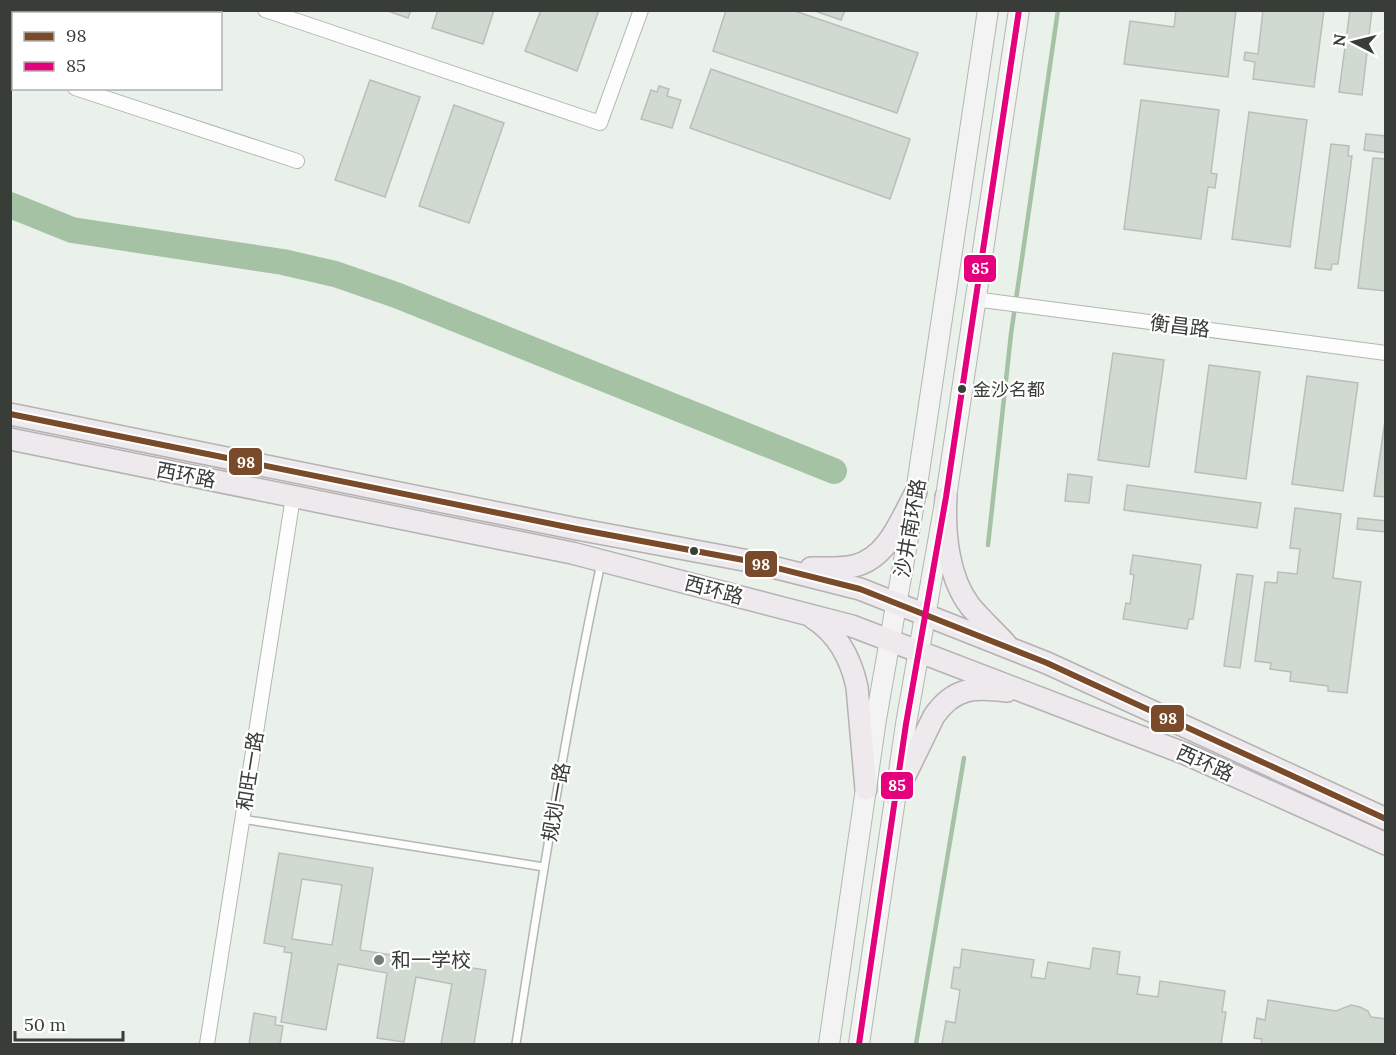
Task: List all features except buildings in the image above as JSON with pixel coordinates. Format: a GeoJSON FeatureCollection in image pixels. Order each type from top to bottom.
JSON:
{"type":"FeatureCollection","features":[{"type":"Feature","properties":{"kind":"main road","name":"沙井南环路"},"geometry":{"type":"LineString","coordinates":[[829,1044],[866,789],[916,492],[988,10]]}},
{"type":"Feature","properties":{"kind":"main road","name":"沙井南环路"},"geometry":{"type":"LineString","coordinates":[[859,1044],[895,796],[946,497],[1019,10]]}},
{"type":"Feature","properties":{"kind":"main road","name":"西环路"},"geometry":{"type":"LineString","coordinates":[[10,414],[786,569],[860,589],[1047,663],[1386,819]]}},
{"type":"Feature","properties":{"kind":"main road","name":"西环路"},"geometry":{"type":"LineString","coordinates":[[10,440],[572,553],[852,626],[1186,754],[1386,844]]}},
{"type":"Feature","properties":{"kind":"main road"},"geometry":{"type":"LineString","coordinates":[[786,569],[852,567],[877,555],[886,545],[916,492]]}},
{"type":"Feature","properties":{"kind":"main road"},"geometry":{"type":"LineString","coordinates":[[946,497],[945,531],[956,578],[969,605],[1011,649]]}},
{"type":"Feature","properties":{"kind":"main road"},"geometry":{"type":"LineString","coordinates":[[807,614],[835,638],[854,674],[866,789]]}},
{"type":"Feature","properties":{"kind":"main road"},"geometry":{"type":"LineString","coordinates":[[895,796],[934,716],[951,698],[974,689],[1035,695]]}},
{"type":"Feature","properties":{"kind":"street"},"geometry":{"type":"LineString","coordinates":[[264,10],[600,123],[641,10]]}},
{"type":"Feature","properties":{"kind":"street"},"geometry":{"type":"LineString","coordinates":[[81,90],[297,161]]}},
{"type":"Feature","properties":{"kind":"street","name":"衡昌路"},"geometry":{"type":"LineString","coordinates":[[974,299],[1386,353]]}},
{"type":"Feature","properties":{"kind":"street","name":"和旺一路"},"geometry":{"type":"LineString","coordinates":[[207,1044],[293,497]]}},
{"type":"Feature","properties":{"kind":"lane","name":"规划一路"},"geometry":{"type":"LineString","coordinates":[[516,1044],[544,867],[602,561]]}},
{"type":"Feature","properties":{"kind":"lane"},"geometry":{"type":"LineString","coordinates":[[242,819],[544,867]]}},
{"type":"Feature","properties":{"kind":"waterway"},"geometry":{"type":"LineString","coordinates":[[988,545],[1011,334],[1058,10]]}},
{"type":"Feature","properties":{"kind":"waterway"},"geometry":{"type":"LineString","coordinates":[[10,205],[72,230],[283,262],[335,274],[396,295],[834,471]]}},
{"type":"Feature","properties":{"kind":"waterway"},"geometry":{"type":"LineString","coordinates":[[916,1044],[964,758]]}},
{"type":"Feature","properties":{"kind":"transit line","name":"85"},"geometry":{"type":"LineString","coordinates":[[859,1044],[906,724],[946,497],[1019,10]]}},
{"type":"Feature","properties":{"kind":"transit line","name":"98"},"geometry":{"type":"LineString","coordinates":[[10,414],[577,529],[749,561],[860,589],[1047,663],[1386,819]]}},
{"type":"Feature","properties":{"kind":"place","name":"金沙名都"},"geometry":{"type":"Point","coordinates":[962,389]}},
{"type":"Feature","properties":{"kind":"place","name":"和一学校"},"geometry":{"type":"Point","coordinates":[379,960]}}]}
